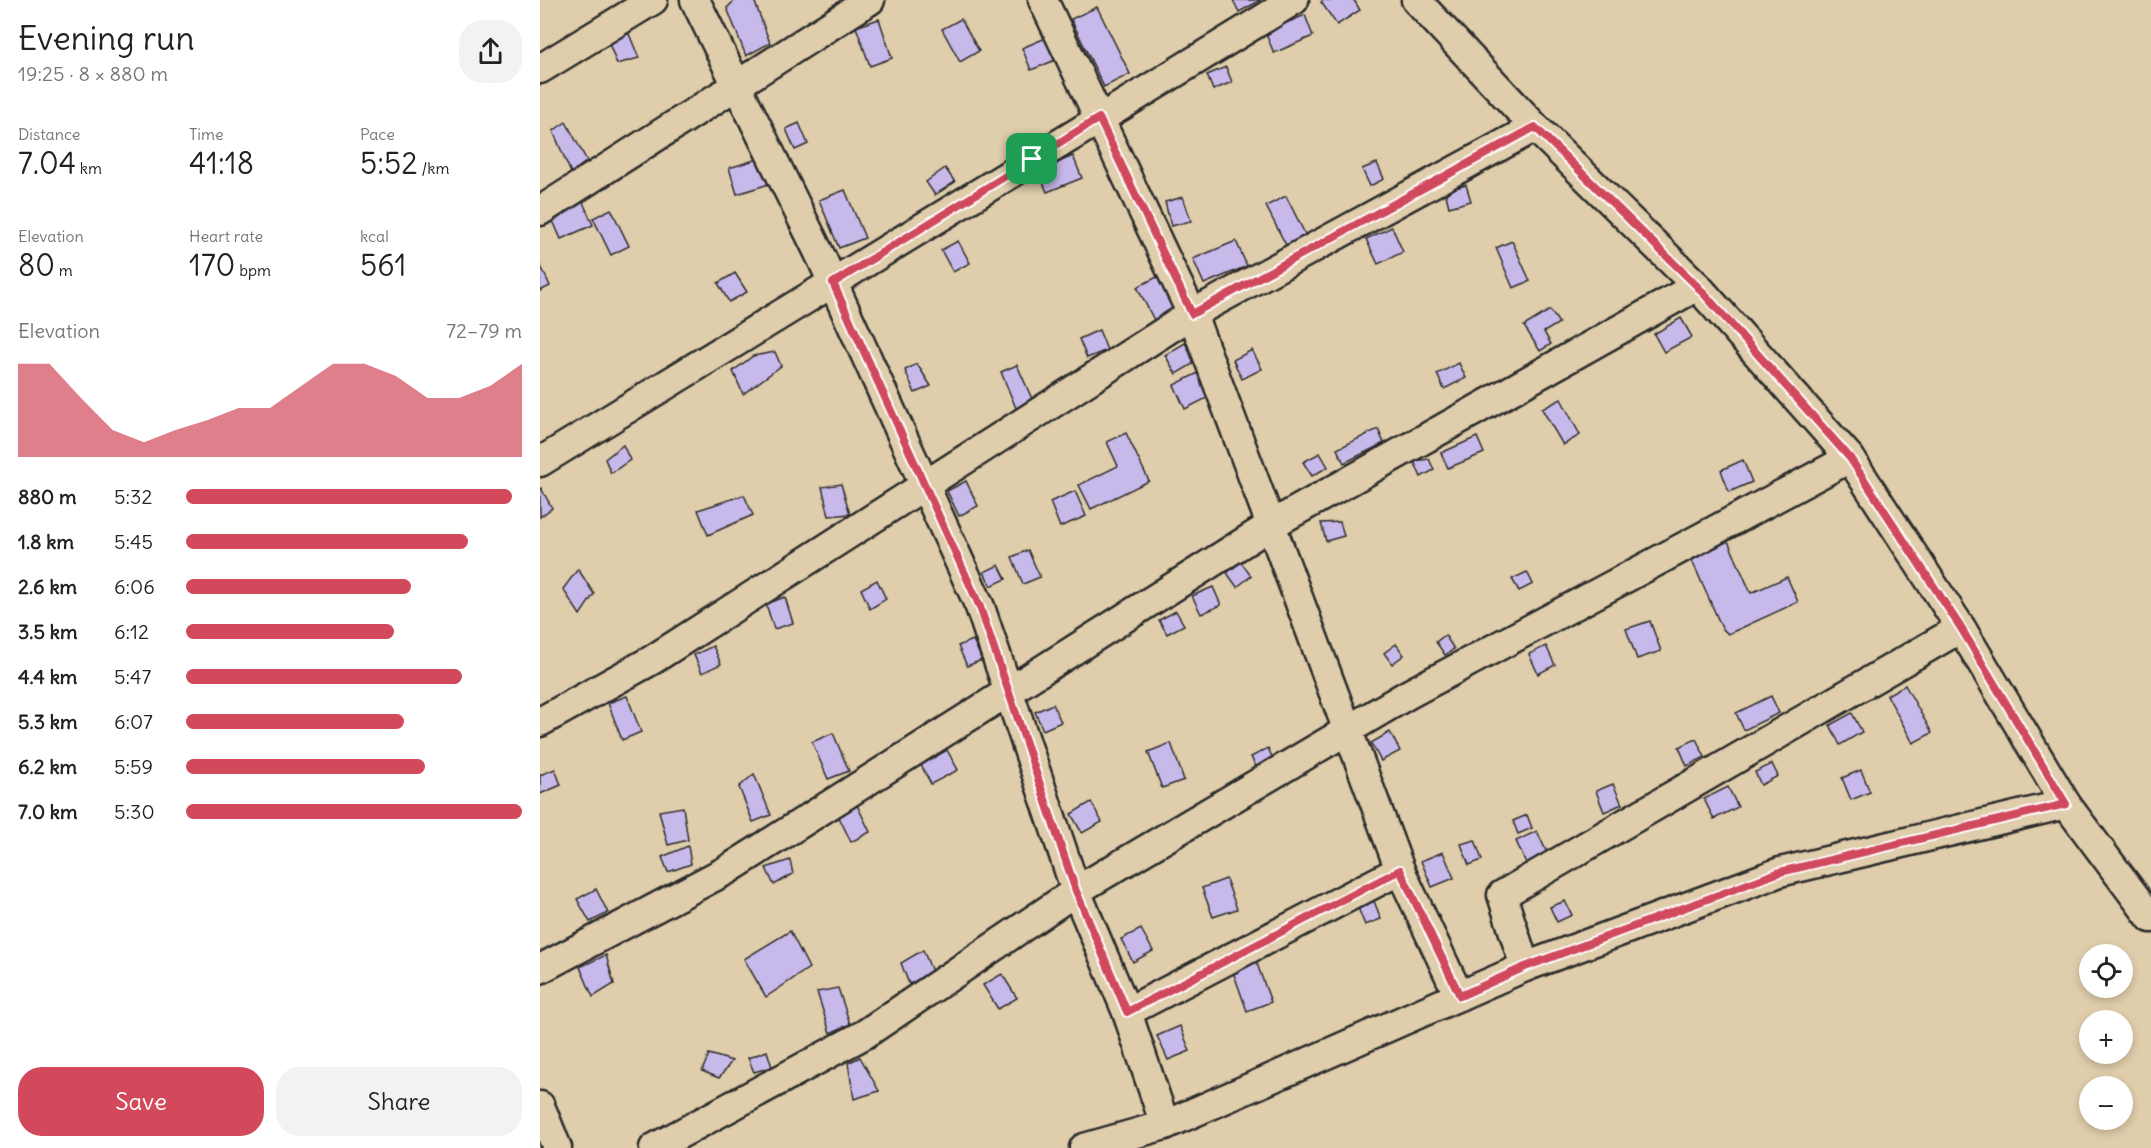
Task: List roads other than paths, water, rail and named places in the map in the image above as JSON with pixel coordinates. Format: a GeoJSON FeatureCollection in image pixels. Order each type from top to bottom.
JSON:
{"type":"FeatureCollection","features":[{"type":"Feature","properties":{"kind":"street"},"geometry":{"type":"LineString","coordinates":[[540,69],[653,0]]}},
{"type":"Feature","properties":{"kind":"street"},"geometry":{"type":"LineString","coordinates":[[695,0],[833,283],[980,607],[1076,891],[1127,1012],[1165,1125]]}},
{"type":"Feature","properties":{"kind":"street"},"geometry":{"type":"LineString","coordinates":[[540,211],[870,0]]}},
{"type":"Feature","properties":{"kind":"street"},"geometry":{"type":"LineString","coordinates":[[1043,0],[1192,314],[1400,870],[1460,996]]}},
{"type":"Feature","properties":{"kind":"street"},"geometry":{"type":"LineString","coordinates":[[540,462],[1294,0]]}},
{"type":"Feature","properties":{"kind":"street"},"geometry":{"type":"LineString","coordinates":[[1416,0],[1535,127],[1697,286],[1850,458],[1961,628],[2066,804],[2151,918]]}},
{"type":"Feature","properties":{"kind":"street"},"geometry":{"type":"LineString","coordinates":[[540,722],[652,660],[1192,314],[1535,127]]}},
{"type":"Feature","properties":{"kind":"street"},"geometry":{"type":"LineString","coordinates":[[540,969],[726,870],[1008,689],[1271,525],[1697,286]]}},
{"type":"Feature","properties":{"kind":"street"},"geometry":{"type":"LineString","coordinates":[[654,1148],[865,1034],[1076,891],[1428,683],[1850,458]]}},
{"type":"Feature","properties":{"kind":"street"},"geometry":{"type":"LineString","coordinates":[[1525,967],[1502,894],[1961,628]]}},
{"type":"Feature","properties":{"kind":"street"},"geometry":{"type":"LineString","coordinates":[[1084,1148],[1165,1125],[1525,967],[1780,872],[2066,804]]}},
{"type":"Feature","properties":{"kind":"street"},"geometry":{"type":"LineString","coordinates":[[1127,1012],[1400,870]]}},
{"type":"Feature","properties":{"kind":"street"},"geometry":{"type":"LineString","coordinates":[[540,1106],[557,1148]]}}]}
